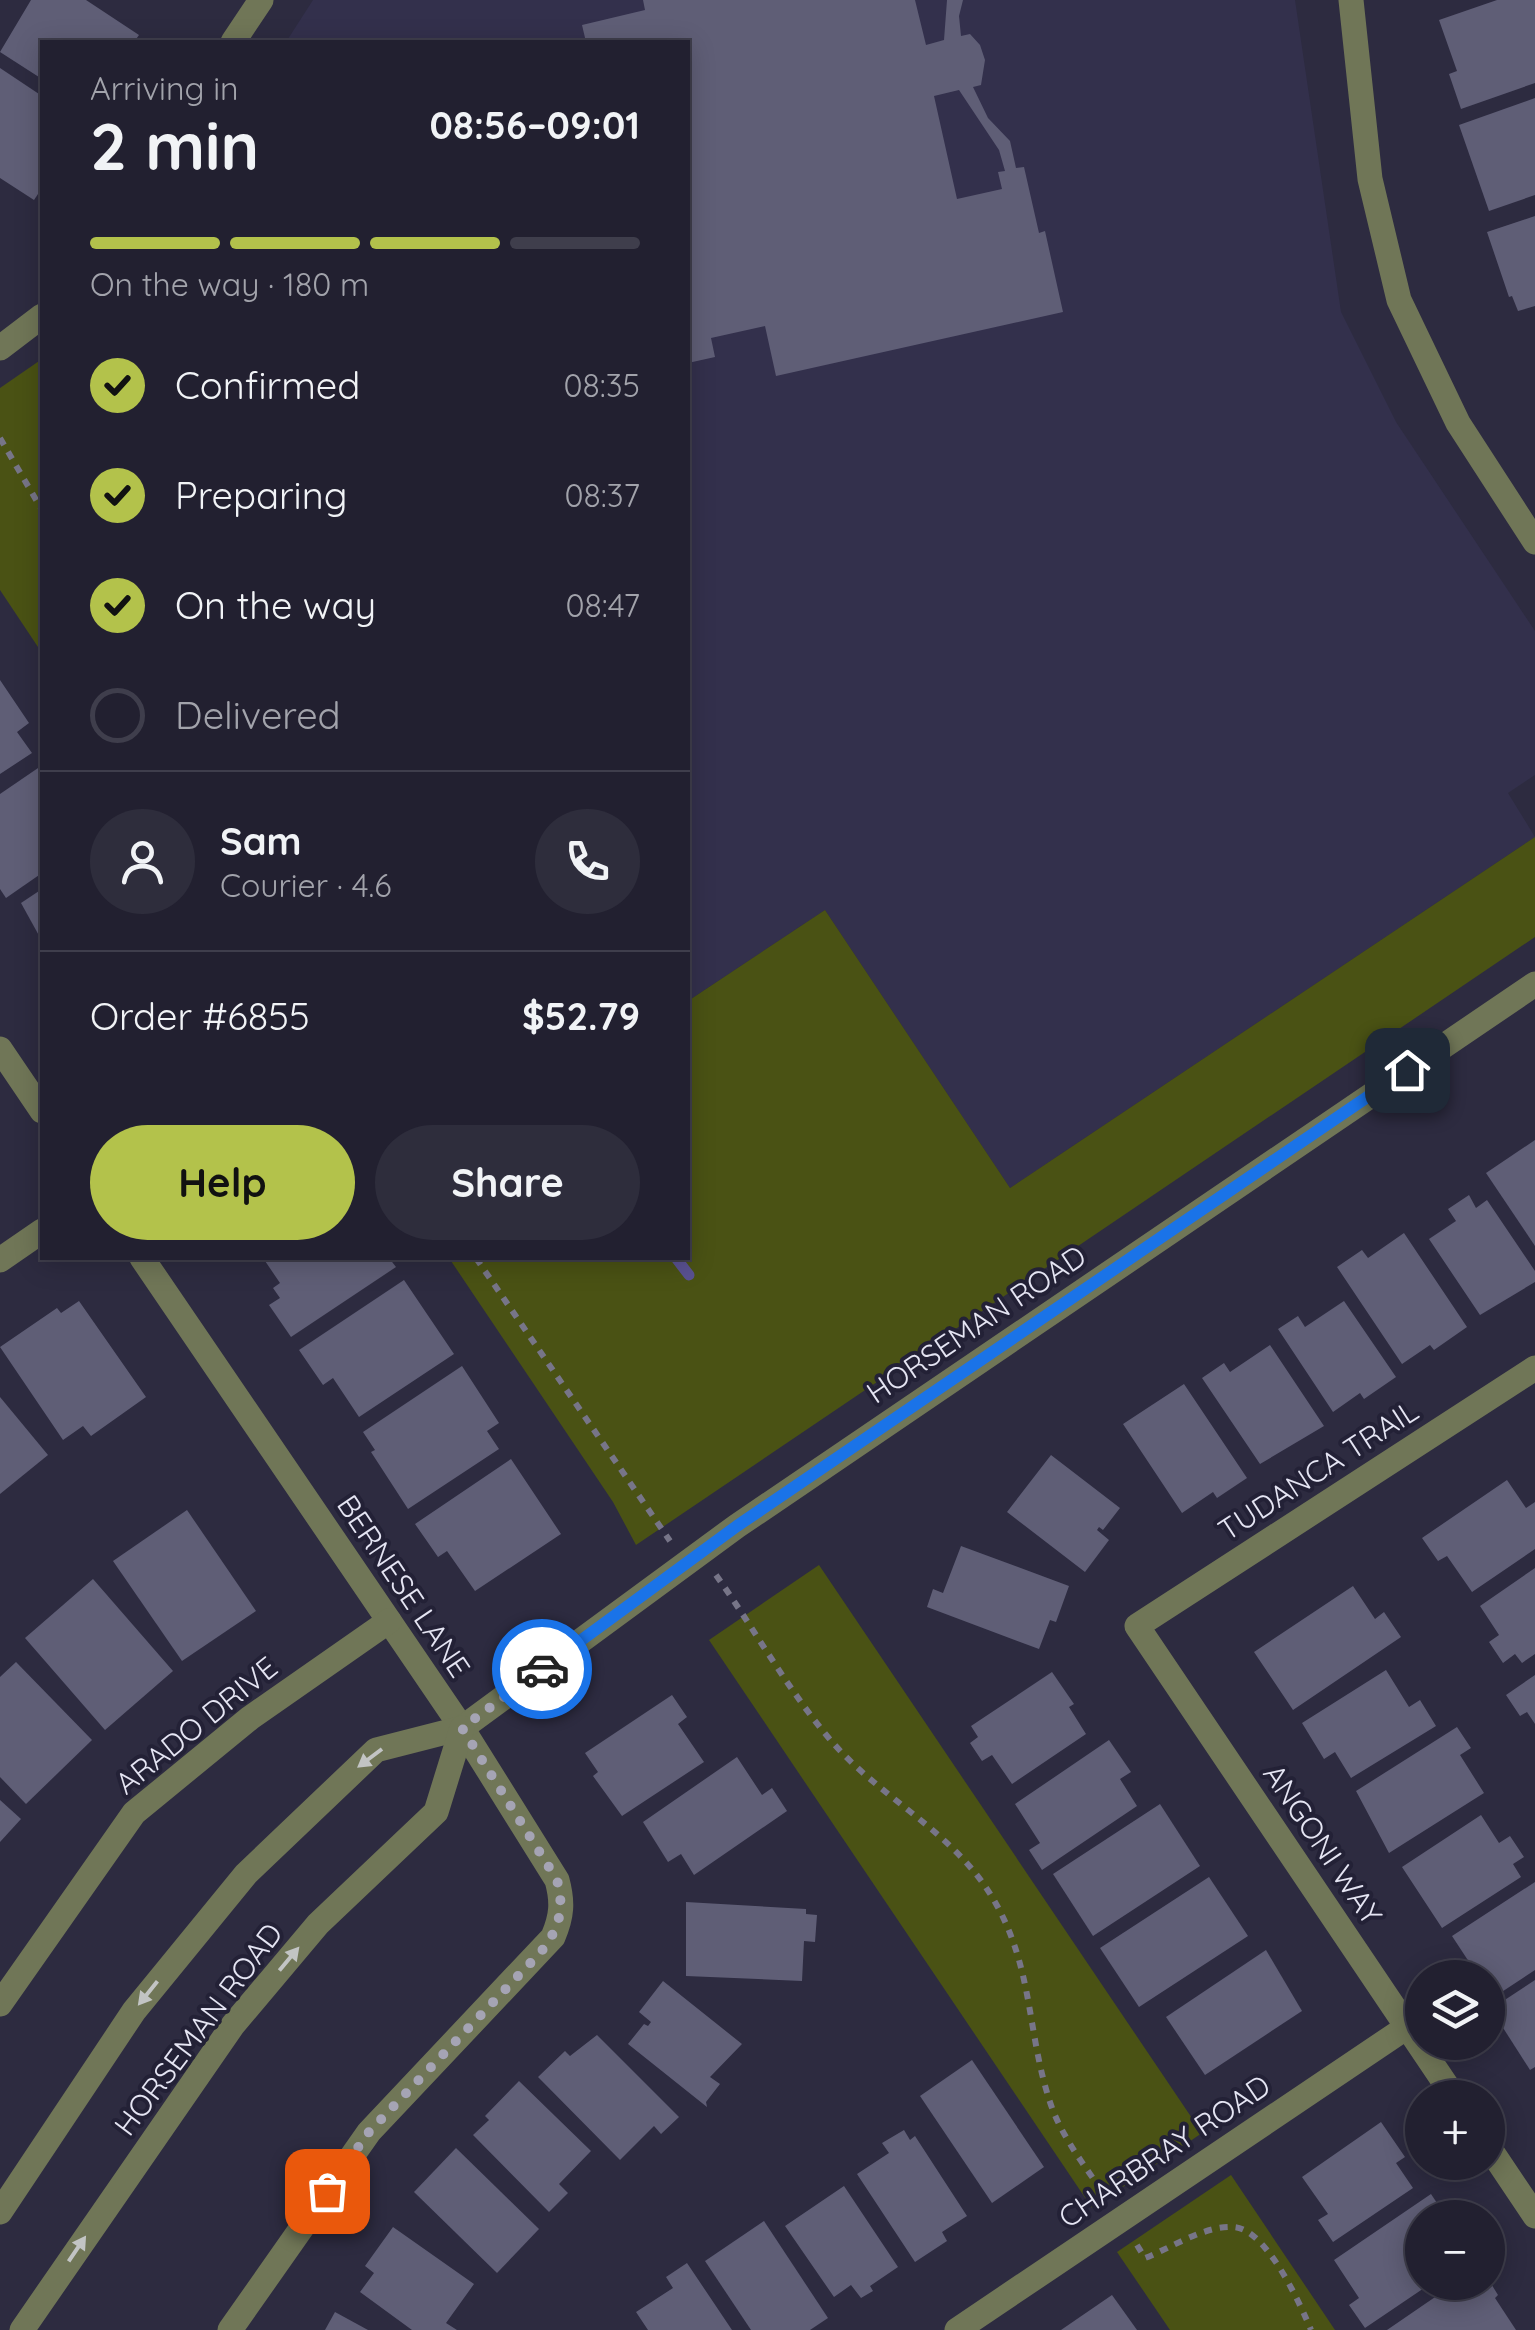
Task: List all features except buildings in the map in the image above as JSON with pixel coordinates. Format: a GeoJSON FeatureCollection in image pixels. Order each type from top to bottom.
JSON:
{"type":"FeatureCollection","features":[{"type":"Feature","properties":{"kind":"street"},"geometry":{"type":"LineString","coordinates":[[234,40],[261,0]]}},
{"type":"Feature","properties":{"kind":"street"},"geometry":{"type":"LineString","coordinates":[[1351,0],[1370,179],[1399,300],[1458,423],[1535,542]]}},
{"type":"Feature","properties":{"kind":"street"},"geometry":{"type":"LineString","coordinates":[[0,348],[40,318]]}},
{"type":"Feature","properties":{"kind":"street","name":"HORSEMAN ROAD"},"geometry":{"type":"LineString","coordinates":[[0,2212],[134,2011],[246,1874],[376,1750],[462,1728],[694,1558],[1535,984]]}},
{"type":"Feature","properties":{"kind":"street"},"geometry":{"type":"LineString","coordinates":[[0,1049],[40,1108]]}},
{"type":"Feature","properties":{"kind":"street"},"geometry":{"type":"LineString","coordinates":[[0,1260],[40,1232]]}},
{"type":"Feature","properties":{"kind":"street","name":"BERNESE LANE"},"geometry":{"type":"LineString","coordinates":[[143,1260],[462,1728],[557,1880],[562,1899],[560,1919],[540,1953],[369,2132],[230,2330]]}},
{"type":"Feature","properties":{"kind":"street","name":"TUDANCA TRAIL"},"geometry":{"type":"LineString","coordinates":[[1136,1626],[1535,1368]]}},
{"type":"Feature","properties":{"kind":"street","name":"ARADO DRIVE"},"geometry":{"type":"LineString","coordinates":[[0,2004],[134,1813],[250,1718],[389,1621]]}},
{"type":"Feature","properties":{"kind":"street","name":"ANGONI WAY"},"geometry":{"type":"LineString","coordinates":[[1136,1626],[1405,2023]]}},
{"type":"Feature","properties":{"kind":"street","name":"HORSEMAN ROAD"},"geometry":{"type":"LineString","coordinates":[[22,2330],[233,2025],[318,1924],[436,1812],[462,1728]]}},
{"type":"Feature","properties":{"kind":"street","name":"CHARBRAY ROAD"},"geometry":{"type":"LineString","coordinates":[[957,2330],[1405,2027]]}},
{"type":"Feature","properties":{"kind":"street"},"geometry":{"type":"LineString","coordinates":[[1505,2171],[1535,2216]]}},
{"type":"Feature","properties":{"kind":"path"},"geometry":{"type":"LineString","coordinates":[[0,438],[40,507]]}},
{"type":"Feature","properties":{"kind":"path"},"geometry":{"type":"LineString","coordinates":[[477,1260],[832,1742],[931,1825],[966,1862],[994,1900],[1026,1976],[1050,2102],[1061,2128],[1145,2258],[1206,2233],[1232,2226],[1248,2230],[1261,2241],[1300,2303],[1310,2330]]}},
{"type":"Feature","properties":{"kind":"shaded area"},"geometry":{"type":"Polygon","coordinates":[[[313,0],[1295,0],[1341,312],[1396,422],[1535,631],[1535,775],[1508,793],[1535,837],[1010,1188],[825,910],[690,1000],[690,40],[287,40],[313,0]]]}},
{"type":"Feature","properties":{"kind":"green space"},"geometry":{"type":"Polygon","coordinates":[[[40,360],[40,650],[0,590],[0,388],[40,360]]]}},
{"type":"Feature","properties":{"kind":"green space"},"geometry":{"type":"Polygon","coordinates":[[[1535,837],[1535,937],[636,1545],[613,1502],[450,1260],[690,1260],[690,1000],[825,910],[1010,1188],[1535,837]]]}},
{"type":"Feature","properties":{"kind":"green space"},"geometry":{"type":"Polygon","coordinates":[[[819,1565],[1202,2133],[1092,2208],[709,1640],[819,1565]]]}},
{"type":"Feature","properties":{"kind":"green space"},"geometry":{"type":"Polygon","coordinates":[[[1231,2175],[1335,2330],[1170,2330],[1117,2252],[1231,2175]]]}},
{"type":"Feature","properties":{"kind":"waterway"},"geometry":{"type":"LineString","coordinates":[[678,1260],[689,1275]]}},
{"type":"Feature","properties":{"kind":"way so far"},"geometry":{"type":"LineString","coordinates":[[327,2191],[369,2132],[553,1937],[562,1899],[557,1880],[462,1728],[542,1669]]}},
{"type":"Feature","properties":{"kind":"route"},"geometry":{"type":"LineString","coordinates":[[542,1669],[737,1526],[1407,1070]]}}]}
